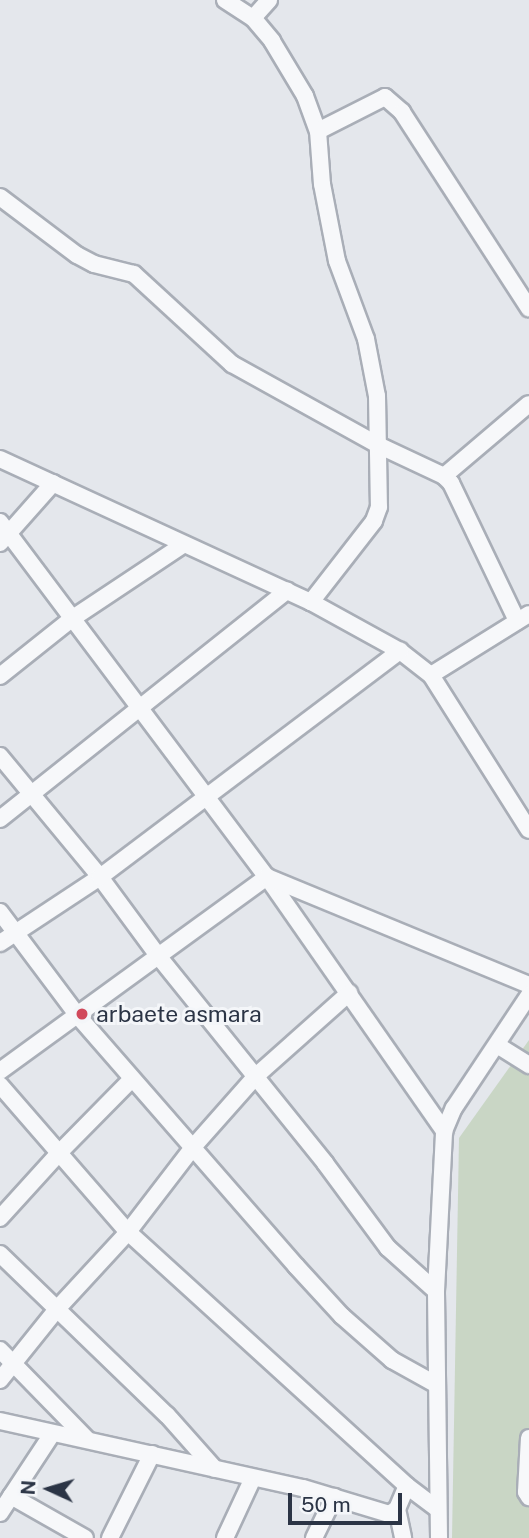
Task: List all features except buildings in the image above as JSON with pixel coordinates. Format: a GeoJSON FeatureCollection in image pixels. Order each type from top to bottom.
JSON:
{"type":"FeatureCollection","features":[{"type":"Feature","properties":{"kind":"street"},"geometry":{"type":"LineString","coordinates":[[225,0],[253,18],[272,41],[305,96],[318,131],[322,184],[337,261],[366,339],[377,396],[381,482],[379,507],[374,521],[311,602]]}},
{"type":"Feature","properties":{"kind":"street"},"geometry":{"type":"LineString","coordinates":[[253,18],[269,0]]}},
{"type":"Feature","properties":{"kind":"street"},"geometry":{"type":"LineString","coordinates":[[318,131],[386,97],[402,112],[529,308]]}},
{"type":"Feature","properties":{"kind":"street"},"geometry":{"type":"LineString","coordinates":[[0,197],[77,256],[94,264],[134,274],[232,364],[378,445],[444,476],[451,483],[523,618],[431,675]]}},
{"type":"Feature","properties":{"kind":"street"},"geometry":{"type":"LineString","coordinates":[[444,476],[529,404]]}},
{"type":"Feature","properties":{"kind":"street"},"geometry":{"type":"LineString","coordinates":[[0,459],[311,602],[400,651],[431,675],[529,830]]}},
{"type":"Feature","properties":{"kind":"street"},"geometry":{"type":"LineString","coordinates":[[53,483],[3,533],[73,618],[137,708],[267,877],[444,1131]]}},
{"type":"Feature","properties":{"kind":"street"},"geometry":{"type":"LineString","coordinates":[[0,676],[73,618],[183,545]]}},
{"type":"Feature","properties":{"kind":"street"},"geometry":{"type":"LineString","coordinates":[[0,818],[287,591]]}},
{"type":"Feature","properties":{"kind":"street"},"geometry":{"type":"LineString","coordinates":[[0,943],[100,877],[400,651]]}},
{"type":"Feature","properties":{"kind":"street"},"geometry":{"type":"LineString","coordinates":[[0,756],[100,877],[159,957],[256,1076],[388,1248],[436,1291]]}},
{"type":"Feature","properties":{"kind":"street"},"geometry":{"type":"LineString","coordinates":[[0,1071],[267,877]]}},
{"type":"Feature","properties":{"kind":"street"},"geometry":{"type":"LineString","coordinates":[[267,877],[529,985]]}},
{"type":"Feature","properties":{"kind":"street"},"geometry":{"type":"LineString","coordinates":[[0,912],[78,1016],[342,1316],[399,1366],[437,1385]]}},
{"type":"Feature","properties":{"kind":"street"},"geometry":{"type":"LineString","coordinates":[[0,1380],[57,1309],[128,1232],[194,1146],[256,1076],[349,993]]}},
{"type":"Feature","properties":{"kind":"street"},"geometry":{"type":"LineString","coordinates":[[439,1538],[436,1291],[444,1131],[454,1108],[529,995]]}},
{"type":"Feature","properties":{"kind":"street"},"geometry":{"type":"LineString","coordinates":[[497,1045],[529,1065]]}},
{"type":"Feature","properties":{"kind":"street"},"geometry":{"type":"LineString","coordinates":[[0,1218],[132,1079]]}},
{"type":"Feature","properties":{"kind":"street"},"geometry":{"type":"LineString","coordinates":[[0,1085],[128,1232],[407,1486],[437,1510]]}},
{"type":"Feature","properties":{"kind":"street"},"geometry":{"type":"LineString","coordinates":[[0,1254],[167,1415],[215,1469]]}},
{"type":"Feature","properties":{"kind":"street"},"geometry":{"type":"LineString","coordinates":[[0,1350],[87,1439]]}},
{"type":"Feature","properties":{"kind":"street"},"geometry":{"type":"LineString","coordinates":[[0,1421],[334,1497],[389,1514],[397,1509],[407,1486]]}},
{"type":"Feature","properties":{"kind":"street"},"geometry":{"type":"LineString","coordinates":[[0,1513],[52,1434]]}},
{"type":"Feature","properties":{"kind":"street"},"geometry":{"type":"LineString","coordinates":[[529,1438],[526,1492],[529,1497]]}},
{"type":"Feature","properties":{"kind":"street"},"geometry":{"type":"LineString","coordinates":[[110,1538],[152,1454]]}},
{"type":"Feature","properties":{"kind":"street"},"geometry":{"type":"LineString","coordinates":[[225,1538],[253,1478]]}},
{"type":"Feature","properties":{"kind":"street"},"geometry":{"type":"LineString","coordinates":[[12,1496],[80,1537]]}},
{"type":"Feature","properties":{"kind":"street"},"geometry":{"type":"LineString","coordinates":[[314,1538],[334,1497]]}},
{"type":"Feature","properties":{"kind":"street"},"geometry":{"type":"LineString","coordinates":[[397,1509],[403,1538]]}},
{"type":"Feature","properties":{"kind":"green space"},"geometry":{"type":"Polygon","coordinates":[[[529,1040],[529,1538],[452,1538],[459,1138],[529,1040]]]}},
{"type":"Feature","properties":{"kind":"place","name":"arbaete asmara"},"geometry":{"type":"Point","coordinates":[82,1014]}}]}
